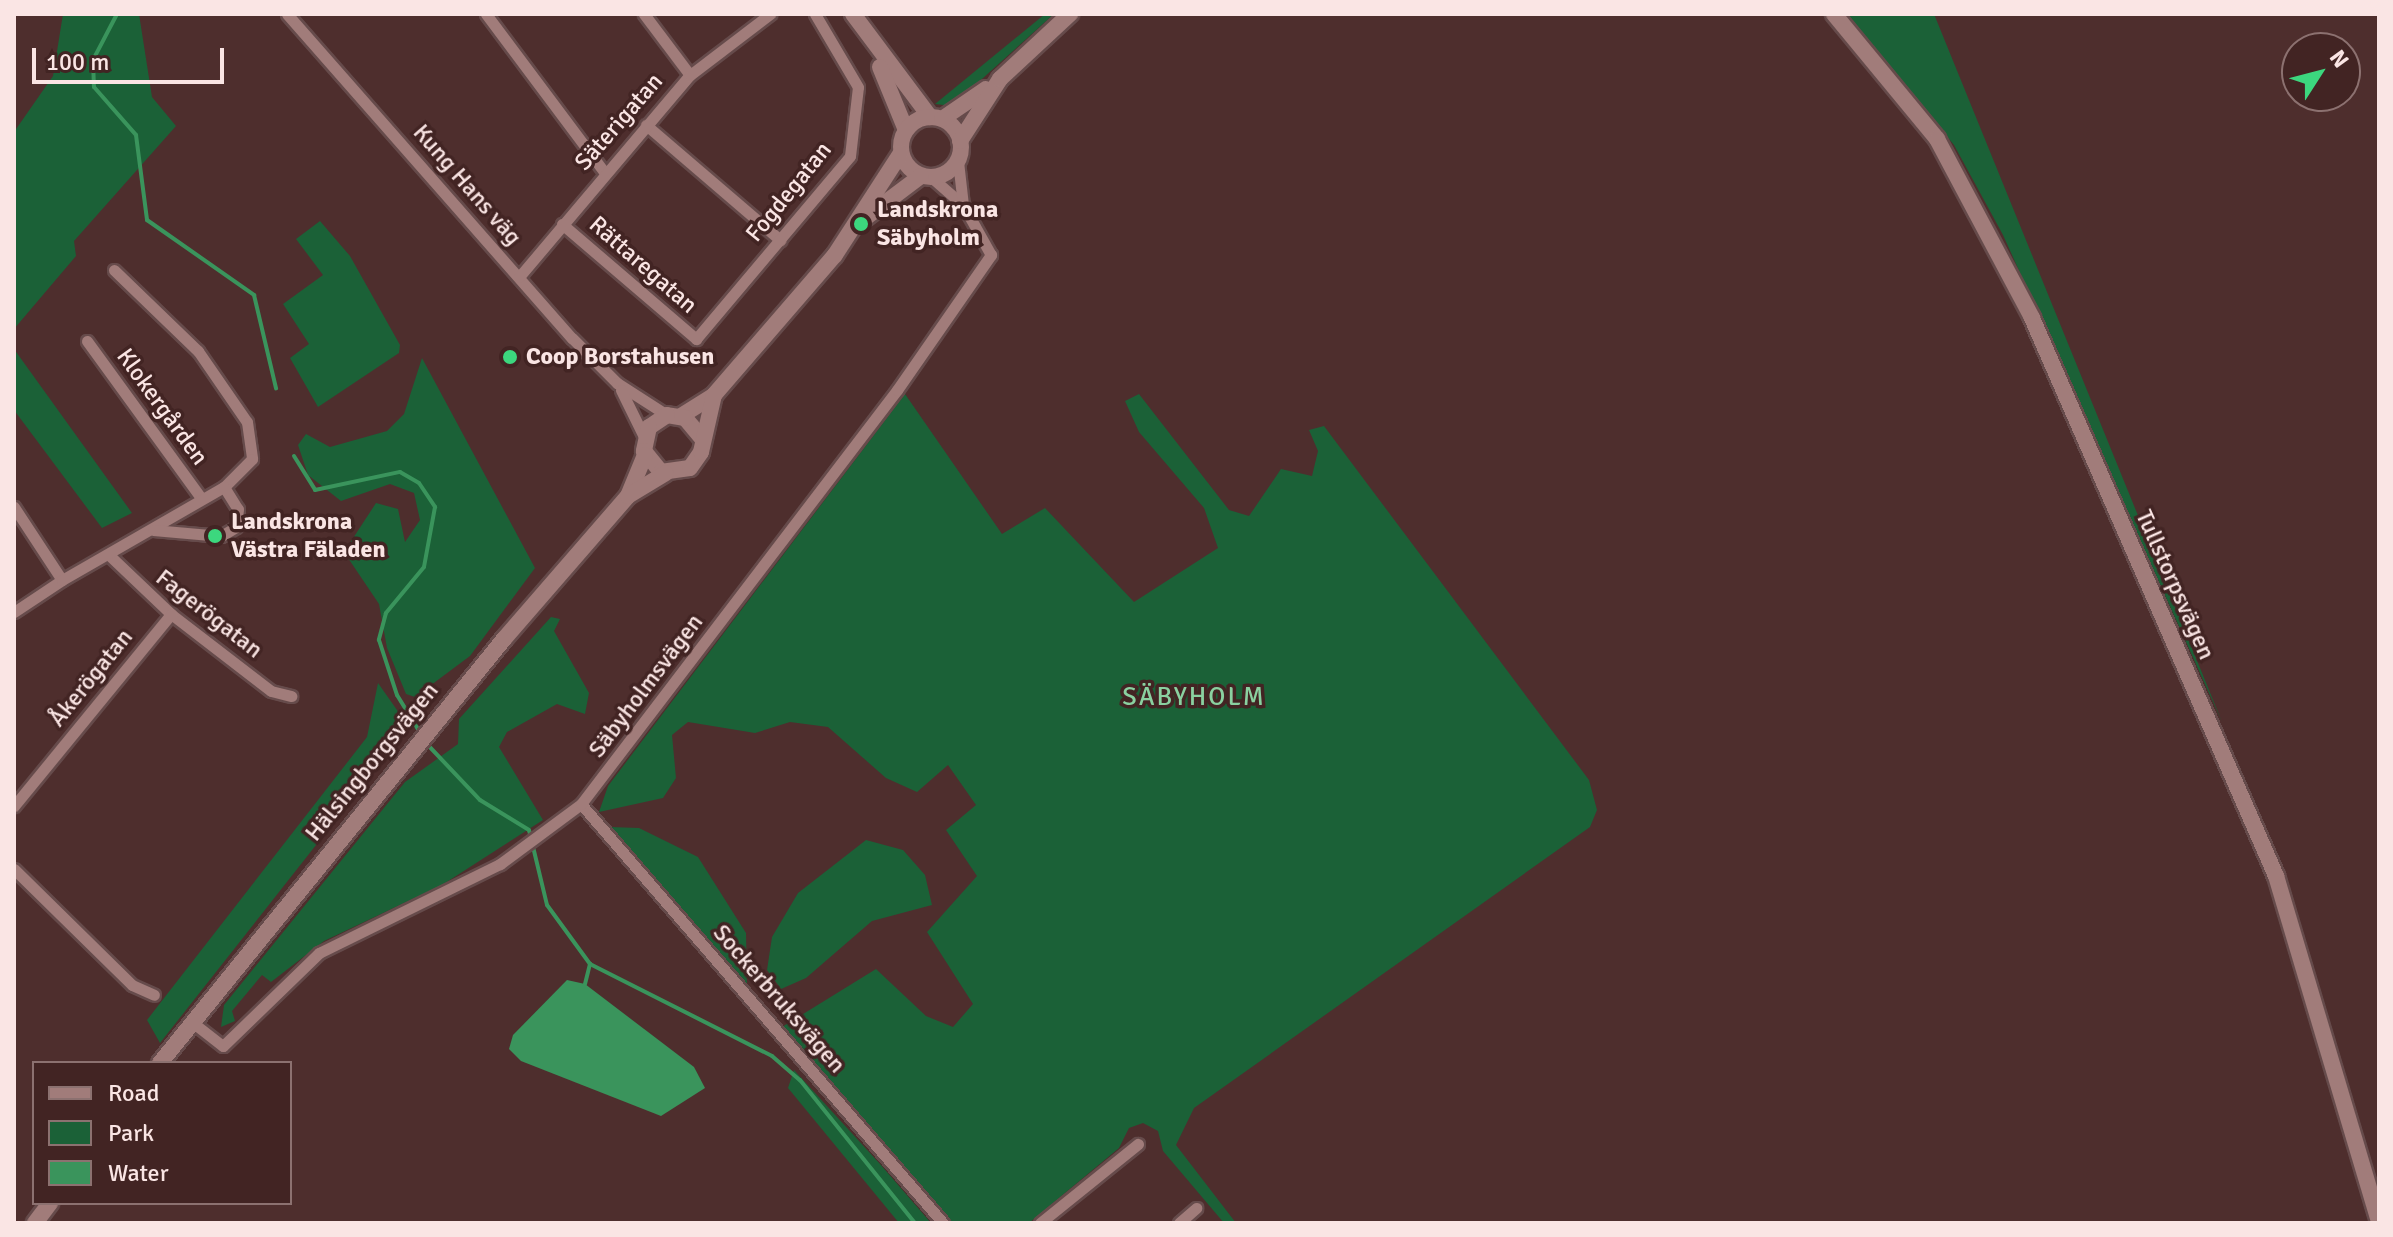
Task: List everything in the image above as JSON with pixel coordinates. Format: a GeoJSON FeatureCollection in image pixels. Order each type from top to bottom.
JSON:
{"type":"FeatureCollection","features":[{"type":"Feature","properties":{"kind":"main road"},"geometry":{"type":"LineString","coordinates":[[714,395],[694,465],[666,473],[645,455],[644,437],[674,416],[714,395],[864,219],[901,153],[906,130],[866,36],[853,14]]}},
{"type":"Feature","properties":{"kind":"main road"},"geometry":{"type":"LineString","coordinates":[[906,130],[936,118],[1000,79],[1070,14]]}},
{"type":"Feature","properties":{"kind":"main road","name":"Tullstorpsvägen"},"geometry":{"type":"LineString","coordinates":[[1834,14],[1902,89],[1963,179],[2032,318],[2276,876],[2379,1222]]}},
{"type":"Feature","properties":{"kind":"main road"},"geometry":{"type":"LineString","coordinates":[[866,36],[936,118],[960,141]]}},
{"type":"Feature","properties":{"kind":"main road"},"geometry":{"type":"LineString","coordinates":[[864,219],[926,177],[958,161],[960,141],[1000,79]]}},
{"type":"Feature","properties":{"kind":"main road"},"geometry":{"type":"LineString","coordinates":[[901,153],[926,177]]}},
{"type":"Feature","properties":{"kind":"main road"},"geometry":{"type":"LineString","coordinates":[[674,416],[701,437]]}},
{"type":"Feature","properties":{"kind":"main road","name":"Hälsingborgsvägen"},"geometry":{"type":"LineString","coordinates":[[162,1061],[453,700],[628,496],[645,455]]}},
{"type":"Feature","properties":{"kind":"main road","name":"Hälsingborgsvägen"},"geometry":{"type":"LineString","coordinates":[[628,496],[666,473]]}},
{"type":"Feature","properties":{"kind":"main road"},"geometry":{"type":"LineString","coordinates":[[35,1223],[48,1205]]}},
{"type":"Feature","properties":{"kind":"street","name":"Kung Hans väg"},"geometry":{"type":"LineString","coordinates":[[287,14],[617,383],[644,437]]}},
{"type":"Feature","properties":{"kind":"street"},"geometry":{"type":"LineString","coordinates":[[486,14],[604,172]]}},
{"type":"Feature","properties":{"kind":"street"},"geometry":{"type":"LineString","coordinates":[[644,14],[690,75]]}},
{"type":"Feature","properties":{"kind":"street","name":"Säterigatan"},"geometry":{"type":"LineString","coordinates":[[519,277],[604,172],[690,75],[770,14]]}},
{"type":"Feature","properties":{"kind":"street","name":"Fogdegatan"},"geometry":{"type":"LineString","coordinates":[[696,339],[850,156],[858,87],[815,14]]}},
{"type":"Feature","properties":{"kind":"street"},"geometry":{"type":"LineString","coordinates":[[646,125],[780,240]]}},
{"type":"Feature","properties":{"kind":"street","name":"Säbyholmsvägen"},"geometry":{"type":"LineString","coordinates":[[192,1022],[223,1046],[319,953],[500,864],[557,825],[581,804],[991,255],[963,205],[958,161]]}},
{"type":"Feature","properties":{"kind":"street","name":"Säbyholmsvägen"},"geometry":{"type":"LineString","coordinates":[[926,177],[963,205]]}},
{"type":"Feature","properties":{"kind":"street","name":"Rättaregatan"},"geometry":{"type":"LineString","coordinates":[[562,224],[696,339]]}},
{"type":"Feature","properties":{"kind":"street"},"geometry":{"type":"LineString","coordinates":[[14,612],[62,580],[224,487],[252,459],[247,422],[198,351],[114,270]]}},
{"type":"Feature","properties":{"kind":"street","name":"Klokergården"},"geometry":{"type":"LineString","coordinates":[[87,341],[202,499]]}},
{"type":"Feature","properties":{"kind":"street","name":"Kung Hans väg"},"geometry":{"type":"LineString","coordinates":[[617,383],[674,416]]}},
{"type":"Feature","properties":{"kind":"street"},"geometry":{"type":"LineString","coordinates":[[153,530],[227,535],[239,515],[224,487]]}},
{"type":"Feature","properties":{"kind":"street"},"geometry":{"type":"LineString","coordinates":[[16,513],[62,580]]}},
{"type":"Feature","properties":{"kind":"street","name":"Fagerögatan"},"geometry":{"type":"LineString","coordinates":[[109,555],[171,614],[271,691],[291,696]]}},
{"type":"Feature","properties":{"kind":"street","name":"Åkerögatan"},"geometry":{"type":"LineString","coordinates":[[14,806],[171,614]]}},
{"type":"Feature","properties":{"kind":"street","name":"Sockerbruksvägen"},"geometry":{"type":"LineString","coordinates":[[581,804],[943,1223]]}},
{"type":"Feature","properties":{"kind":"street"},"geometry":{"type":"LineString","coordinates":[[14,869],[132,985],[154,995]]}},
{"type":"Feature","properties":{"kind":"street"},"geometry":{"type":"LineString","coordinates":[[1040,1223],[1138,1144]]}},
{"type":"Feature","properties":{"kind":"street"},"geometry":{"type":"LineString","coordinates":[[1179,1223],[1196,1208]]}},
{"type":"Feature","properties":{"kind":"green space"},"geometry":{"type":"Polygon","coordinates":[[[63,14],[139,14],[152,97],[176,126],[74,241],[76,256],[14,329],[14,132],[53,76],[63,14]]]}},
{"type":"Feature","properties":{"kind":"green space"},"geometry":{"type":"Polygon","coordinates":[[[1045,14],[1054,14],[952,106],[935,104],[1045,14]]]}},
{"type":"Feature","properties":{"kind":"green space"},"geometry":{"type":"Polygon","coordinates":[[[1846,14],[1934,14],[2222,722],[2003,235],[1954,145],[1846,14]]]}},
{"type":"Feature","properties":{"kind":"green space"},"geometry":{"type":"Polygon","coordinates":[[[320,221],[350,256],[400,345],[399,353],[318,407],[290,358],[309,344],[283,304],[323,275],[296,239],[320,221]]]}},
{"type":"Feature","properties":{"kind":"green space"},"geometry":{"type":"Polygon","coordinates":[[[14,349],[132,513],[102,528],[14,410],[14,349]]]}},
{"type":"Feature","properties":{"kind":"green space"},"geometry":{"type":"Polygon","coordinates":[[[422,358],[535,568],[470,656],[415,697],[406,694],[387,648],[379,604],[344,552],[376,503],[398,509],[405,542],[420,520],[414,493],[390,484],[341,501],[308,475],[298,445],[306,434],[330,447],[387,431],[404,414],[422,358]]]}},
{"type":"Feature","properties":{"kind":"green space"},"geometry":{"type":"Polygon","coordinates":[[[905,394],[1002,534],[1045,508],[1134,602],[1218,548],[1204,508],[1139,432],[1125,401],[1139,394],[1229,510],[1249,516],[1281,469],[1312,476],[1318,451],[1309,430],[1324,426],[1589,780],[1597,810],[1590,827],[1194,1108],[1176,1145],[1236,1223],[1224,1223],[1163,1151],[1158,1131],[1143,1123],[1129,1128],[1119,1148],[1029,1223],[952,1223],[782,1027],[876,969],[926,1016],[953,1027],[973,1004],[927,932],[977,876],[946,830],[976,805],[948,765],[917,792],[886,778],[828,727],[790,722],[755,733],[688,722],[672,735],[676,778],[663,798],[599,812],[608,786],[905,394]]]}},
{"type":"Feature","properties":{"kind":"green space"},"geometry":{"type":"Polygon","coordinates":[[[551,617],[560,619],[554,631],[589,693],[585,714],[557,704],[507,732],[499,747],[543,820],[442,885],[324,941],[271,982],[262,975],[232,1011],[235,1021],[221,1027],[224,1005],[405,782],[458,744],[459,719],[551,617]]]}},
{"type":"Feature","properties":{"kind":"green space"},"geometry":{"type":"Polygon","coordinates":[[[378,683],[409,727],[160,1043],[147,1020],[367,737],[378,683]]]}},
{"type":"Feature","properties":{"kind":"green space"},"geometry":{"type":"Polygon","coordinates":[[[610,827],[639,828],[698,857],[746,933],[747,985],[610,827]]]}},
{"type":"Feature","properties":{"kind":"green space"},"geometry":{"type":"Polygon","coordinates":[[[866,840],[903,850],[925,875],[932,905],[872,921],[806,978],[781,989],[767,970],[772,937],[798,893],[866,840]]]}},
{"type":"Feature","properties":{"kind":"green space"},"geometry":{"type":"Polygon","coordinates":[[[794,1070],[931,1223],[899,1223],[788,1088],[794,1070]]]}},
{"type":"Feature","properties":{"kind":"water"},"geometry":{"type":"Polygon","coordinates":[[[567,980],[585,984],[694,1067],[705,1088],[661,1116],[521,1061],[509,1049],[513,1035],[567,980]]]}},
{"type":"Feature","properties":{"kind":"waterway"},"geometry":{"type":"LineString","coordinates":[[117,14],[93,60],[94,87],[136,135],[147,220],[254,295],[276,388]]}},
{"type":"Feature","properties":{"kind":"waterway"},"geometry":{"type":"LineString","coordinates":[[294,456],[315,490],[400,472],[419,483],[435,507],[424,567],[386,613],[379,640],[397,695],[421,734]]}},
{"type":"Feature","properties":{"kind":"waterway"},"geometry":{"type":"LineString","coordinates":[[425,742],[480,800],[529,830],[547,905],[590,964],[772,1056],[800,1080],[915,1223]]}},
{"type":"Feature","properties":{"kind":"waterway"},"geometry":{"type":"LineString","coordinates":[[585,984],[590,964]]}},
{"type":"Feature","properties":{"kind":"place","name":"Landskrona Säbyholm"},"geometry":{"type":"Point","coordinates":[861,224]}},
{"type":"Feature","properties":{"kind":"place","name":"Coop Borstahusen"},"geometry":{"type":"Point","coordinates":[510,357]}},
{"type":"Feature","properties":{"kind":"place","name":"Landskrona Västra Fäladen"},"geometry":{"type":"Point","coordinates":[215,536]}},
{"type":"Feature","properties":{"kind":"district","name":"SÄBYHOLM"},"geometry":{"type":"Point","coordinates":[1194,698]}}]}
